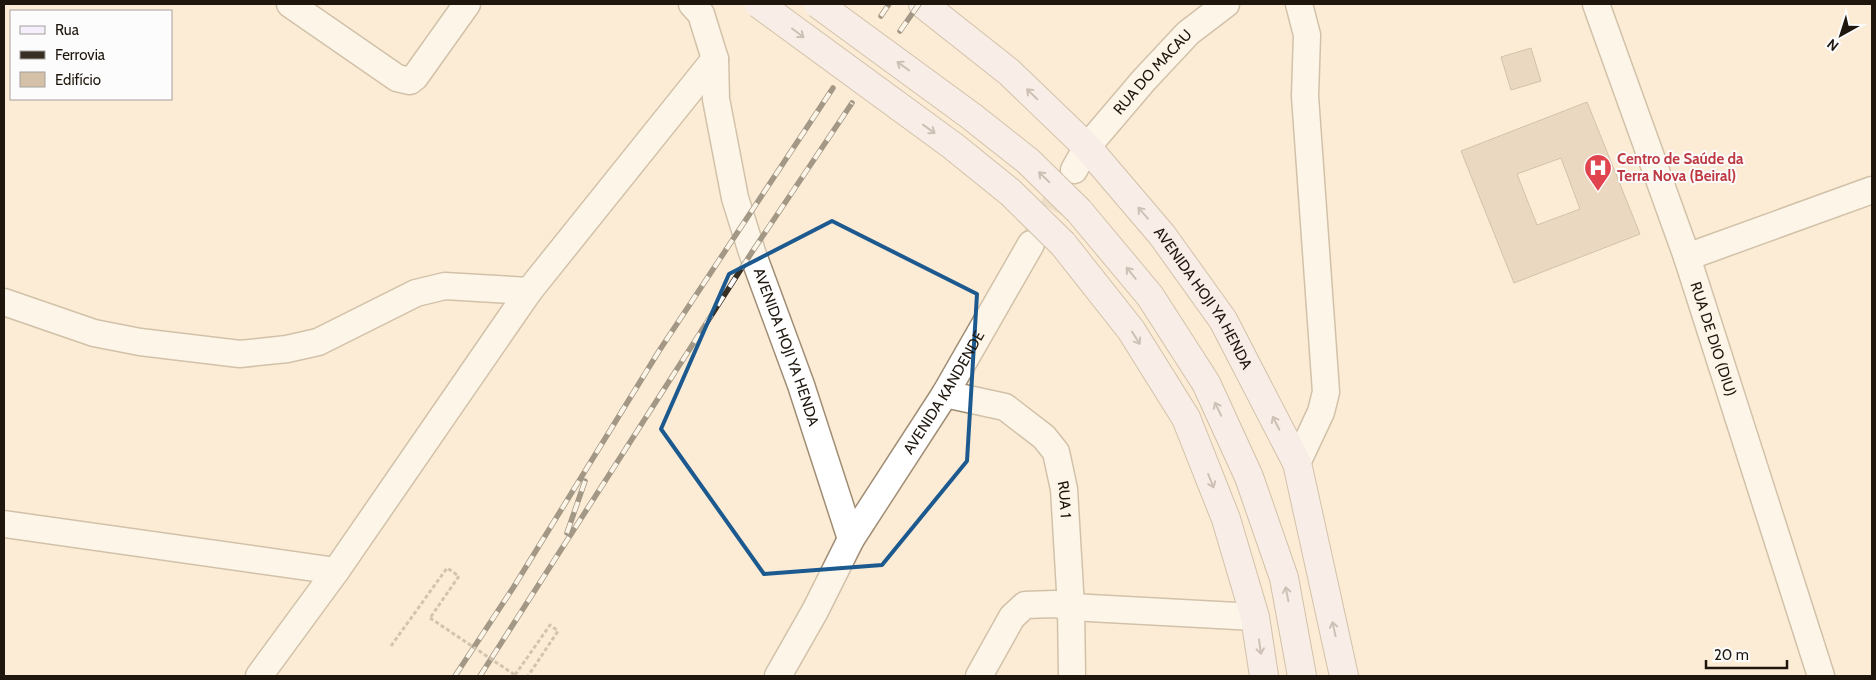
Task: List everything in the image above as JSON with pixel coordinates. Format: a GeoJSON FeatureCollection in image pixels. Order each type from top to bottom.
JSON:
{"type":"FeatureCollection","features":[{"type":"Feature","properties":{"kind":"main road"},"geometry":{"type":"LineString","coordinates":[[759,4],[953,146],[1010,192],[1063,244],[1131,330],[1186,418],[1226,519],[1255,617],[1264,676]]}},
{"type":"Feature","properties":{"kind":"main road"},"geometry":{"type":"LineString","coordinates":[[818,4],[971,116],[1028,161],[1079,210],[1150,296],[1206,383],[1249,478],[1284,578],[1302,676]]}},
{"type":"Feature","properties":{"kind":"main road","name":"AVENIDA HOJI YA HENDA"},"geometry":{"type":"LineString","coordinates":[[923,4],[1009,72],[1080,159],[1162,235],[1223,320],[1297,463],[1344,676]]}},
{"type":"Feature","properties":{"kind":"street"},"geometry":{"type":"LineString","coordinates":[[306,8],[396,78],[410,81],[415,77],[467,4]]}},
{"type":"Feature","properties":{"kind":"street","name":"AVENIDA HOJI YA HENDA"},"geometry":{"type":"LineString","coordinates":[[692,4],[701,14],[715,59],[716,99],[735,198],[851,539]]}},
{"type":"Feature","properties":{"kind":"street","name":"RUA DO MACAU"},"geometry":{"type":"LineString","coordinates":[[1080,159],[1144,80],[1182,40],[1226,4]]}},
{"type":"Feature","properties":{"kind":"street"},"geometry":{"type":"LineString","coordinates":[[1297,463],[1321,412],[1326,392],[1305,96],[1307,35],[1300,4]]}},
{"type":"Feature","properties":{"kind":"street","name":"RUA DE DIO (DIU)"},"geometry":{"type":"LineString","coordinates":[[1596,4],[1687,257],[1821,676]]}},
{"type":"Feature","properties":{"kind":"street"},"geometry":{"type":"LineString","coordinates":[[258,676],[336,571],[529,291],[715,59]]}},
{"type":"Feature","properties":{"kind":"street"},"geometry":{"type":"LineString","coordinates":[[1687,257],[1872,190]]}},
{"type":"Feature","properties":{"kind":"street","name":"AVENIDA KANDENDE"},"geometry":{"type":"LineString","coordinates":[[851,539],[945,394],[1031,244]]}},
{"type":"Feature","properties":{"kind":"street"},"geometry":{"type":"LineString","coordinates":[[4,302],[94,333],[140,342],[240,354],[287,349],[318,342],[416,293],[445,286],[529,291]]}},
{"type":"Feature","properties":{"kind":"street","name":"RUA 1"},"geometry":{"type":"LineString","coordinates":[[945,394],[1005,407],[1044,437],[1056,452],[1064,489],[1071,607],[1072,676]]}},
{"type":"Feature","properties":{"kind":"street"},"geometry":{"type":"LineString","coordinates":[[4,524],[336,571]]}},
{"type":"Feature","properties":{"kind":"street"},"geometry":{"type":"LineString","coordinates":[[778,676],[815,611],[851,539]]}},
{"type":"Feature","properties":{"kind":"street"},"geometry":{"type":"LineString","coordinates":[[979,676],[1012,617],[1026,604],[1055,604],[1071,607],[1255,617]]}},
{"type":"Feature","properties":{"kind":"path"},"geometry":{"type":"LineString","coordinates":[[391,646],[447,568],[459,576],[430,618],[515,675],[550,626],[558,631],[528,676]]}},
{"type":"Feature","properties":{"kind":"highlighted area"},"geometry":{"type":"Polygon","coordinates":[[[832,221],[977,294],[967,461],[882,565],[764,574],[661,429],[729,274],[832,221]]]}},
{"type":"Feature","properties":{"kind":"building"},"geometry":{"type":"Polygon","coordinates":[[[1531,48],[1541,81],[1511,90],[1501,57],[1531,48]]]}},
{"type":"Feature","properties":{"kind":"building","name":"Centro de Saúde da Terra Nova (Beiral)"},"geometry":{"type":"Polygon","coordinates":[[[1587,102],[1640,234],[1514,283],[1461,151],[1587,102]],[[1561,158],[1517,174],[1537,225],[1580,209],[1561,158]]]}},
{"type":"Feature","properties":{"kind":"tunnel"},"geometry":{"type":"LineString","coordinates":[[1032,243],[1071,175]]}},
{"type":"Feature","properties":{"kind":"railway"},"geometry":{"type":"LineString","coordinates":[[881,16],[889,4]]}},
{"type":"Feature","properties":{"kind":"railway"},"geometry":{"type":"LineString","coordinates":[[900,31],[919,4]]}},
{"type":"Feature","properties":{"kind":"railway"},"geometry":{"type":"LineString","coordinates":[[455,676],[513,588],[659,351],[833,88]]}},
{"type":"Feature","properties":{"kind":"railway"},"geometry":{"type":"LineString","coordinates":[[480,676],[752,252],[852,103]]}},
{"type":"Feature","properties":{"kind":"railway"},"geometry":{"type":"LineString","coordinates":[[567,533],[585,481]]}},
{"type":"Feature","properties":{"kind":"place","name":"Centro de Saúde da Terra Nova (Beiral)"},"geometry":{"type":"Point","coordinates":[1598,192]}}]}
